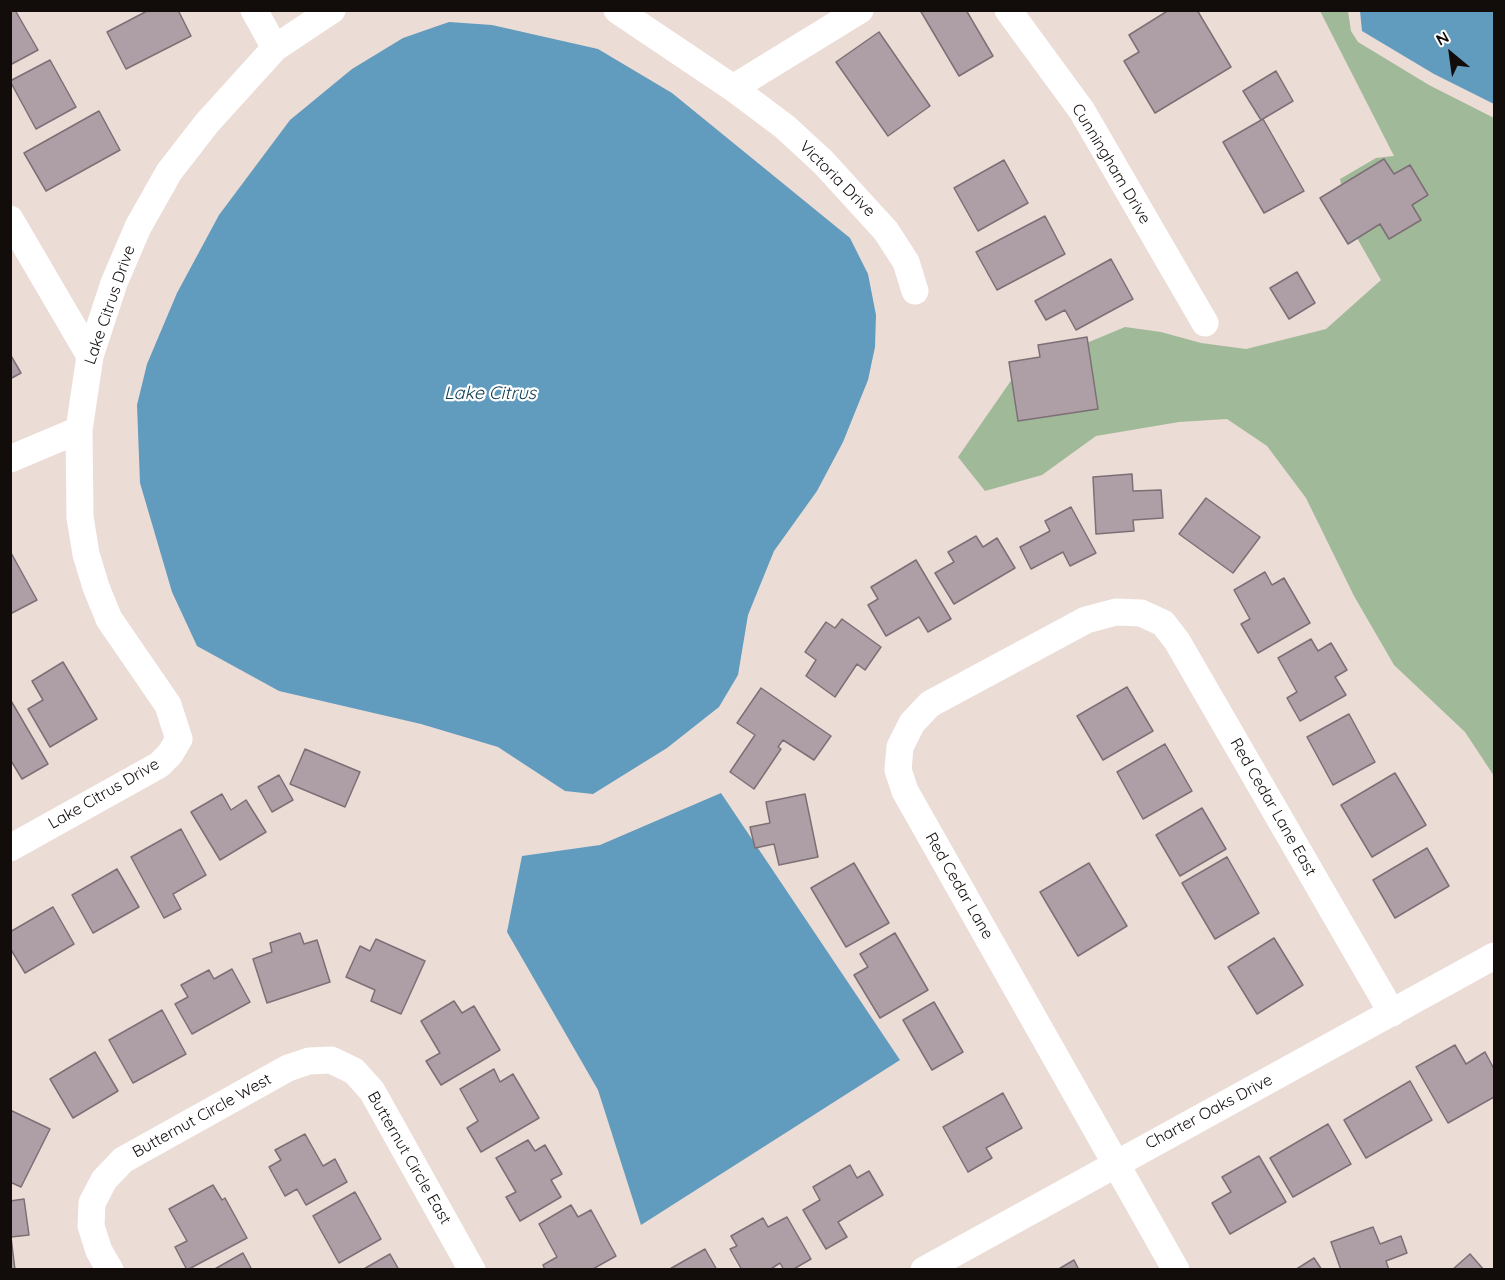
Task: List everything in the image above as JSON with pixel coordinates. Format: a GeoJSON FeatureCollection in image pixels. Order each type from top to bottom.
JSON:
{"type":"FeatureCollection","features":[{"type":"Feature","properties":{"kind":"street"},"geometry":{"type":"LineString","coordinates":[[254,10],[275,48]]}},
{"type":"Feature","properties":{"kind":"street","name":"Lake Citrus Drive"},"geometry":{"type":"LineString","coordinates":[[10,848],[159,765],[170,754],[179,739],[168,705],[110,619],[96,587],[80,517],[79,430],[90,356],[114,283],[138,227],[169,172],[207,123],[275,48],[332,10]]}},
{"type":"Feature","properties":{"kind":"street"},"geometry":{"type":"LineString","coordinates":[[617,10],[734,88],[860,10]]}},
{"type":"Feature","properties":{"kind":"street","name":"Cunningham Drive"},"geometry":{"type":"LineString","coordinates":[[1008,10],[1082,111],[1205,323]]}},
{"type":"Feature","properties":{"kind":"street","name":"Victoria Drive"},"geometry":{"type":"LineString","coordinates":[[734,88],[785,127],[855,195],[886,231],[906,262],[915,291]]}},
{"type":"Feature","properties":{"kind":"street"},"geometry":{"type":"LineString","coordinates":[[10,219],[90,356]]}},
{"type":"Feature","properties":{"kind":"street"},"geometry":{"type":"LineString","coordinates":[[10,459],[79,430]]}},
{"type":"Feature","properties":{"kind":"street","name":"Red Cedar Lane"},"geometry":{"type":"LineString","coordinates":[[1141,613],[1116,612],[1086,620],[930,704],[912,723],[900,747],[898,770],[905,791],[1176,1269]]}},
{"type":"Feature","properties":{"kind":"street","name":"Red Cedar Lane East"},"geometry":{"type":"LineString","coordinates":[[1141,613],[1162,623],[1177,640],[1392,1013]]}},
{"type":"Feature","properties":{"kind":"street","name":"Charter Oaks Drive"},"geometry":{"type":"LineString","coordinates":[[924,1269],[1115,1162],[1494,956]]}},
{"type":"Feature","properties":{"kind":"street","name":"Butternut Circle West"},"geometry":{"type":"LineString","coordinates":[[110,1269],[99,1251],[91,1226],[92,1203],[104,1180],[123,1160],[288,1068],[309,1061],[330,1060]]}},
{"type":"Feature","properties":{"kind":"street","name":"Butternut Circle East"},"geometry":{"type":"LineString","coordinates":[[330,1060],[354,1071],[372,1091],[472,1269]]}},
{"type":"Feature","properties":{"kind":"green space"},"geometry":{"type":"Polygon","coordinates":[[[1320,11],[1348,11],[1351,31],[1358,42],[1429,85],[1494,118],[1494,776],[1465,732],[1394,665],[1354,596],[1306,498],[1267,446],[1227,419],[1179,422],[1096,436],[1042,475],[985,491],[958,457],[1017,372],[1125,327],[1161,332],[1201,343],[1246,349],[1326,329],[1381,280],[1349,224],[1340,179],[1376,158],[1394,156],[1320,11]]]}},
{"type":"Feature","properties":{"kind":"water"},"geometry":{"type":"Polygon","coordinates":[[[1360,11],[1494,11],[1494,104],[1434,74],[1362,31],[1360,11]]]}},
{"type":"Feature","properties":{"kind":"water","name":"Lake Citrus"},"geometry":{"type":"Polygon","coordinates":[[[449,22],[492,25],[598,49],[672,93],[850,238],[868,274],[876,315],[875,347],[868,380],[843,442],[817,491],[774,551],[748,615],[738,675],[719,707],[667,748],[593,794],[565,791],[498,747],[421,724],[279,691],[197,646],[172,592],[140,483],[137,405],[147,364],[177,293],[219,215],[290,120],[352,69],[403,38],[449,22]]]}},
{"type":"Feature","properties":{"kind":"water"},"geometry":{"type":"Polygon","coordinates":[[[721,793],[900,1060],[641,1225],[598,1090],[507,932],[522,856],[600,845],[721,793]]]}},
{"type":"Feature","properties":{"kind":"building"},"geometry":{"type":"Polygon","coordinates":[[[10,10],[15,10],[38,50],[10,65],[10,10]]]}},
{"type":"Feature","properties":{"kind":"building"},"geometry":{"type":"Polygon","coordinates":[[[149,10],[178,10],[191,36],[126,69],[107,32],[149,10]]]}},
{"type":"Feature","properties":{"kind":"building"},"geometry":{"type":"Polygon","coordinates":[[[920,10],[966,10],[993,56],[959,76],[920,10]]]}},
{"type":"Feature","properties":{"kind":"building"},"geometry":{"type":"Polygon","coordinates":[[[1169,10],[1197,10],[1231,67],[1155,113],[1124,61],[1139,52],[1129,35],[1169,10]]]}},
{"type":"Feature","properties":{"kind":"building"},"geometry":{"type":"Polygon","coordinates":[[[879,32],[930,106],[888,136],[836,62],[879,32]]]}},
{"type":"Feature","properties":{"kind":"building"},"geometry":{"type":"Polygon","coordinates":[[[50,60],[76,107],[36,129],[10,81],[50,60]]]}},
{"type":"Feature","properties":{"kind":"building"},"geometry":{"type":"Polygon","coordinates":[[[1276,71],[1293,101],[1261,120],[1243,91],[1276,71]]]}},
{"type":"Feature","properties":{"kind":"building"},"geometry":{"type":"Polygon","coordinates":[[[99,111],[120,150],[46,191],[24,153],[99,111]]]}},
{"type":"Feature","properties":{"kind":"building"},"geometry":{"type":"Polygon","coordinates":[[[1263,119],[1304,191],[1264,213],[1223,142],[1263,119]]]}},
{"type":"Feature","properties":{"kind":"building"},"geometry":{"type":"Polygon","coordinates":[[[1384,159],[1394,174],[1410,165],[1428,195],[1412,205],[1421,220],[1389,239],[1380,224],[1348,244],[1320,198],[1384,159]]]}},
{"type":"Feature","properties":{"kind":"building"},"geometry":{"type":"Polygon","coordinates":[[[1004,160],[1028,203],[978,231],[954,188],[1004,160]]]}},
{"type":"Feature","properties":{"kind":"building"},"geometry":{"type":"Polygon","coordinates":[[[1045,216],[1065,254],[997,290],[976,252],[1045,216]]]}},
{"type":"Feature","properties":{"kind":"building"},"geometry":{"type":"Polygon","coordinates":[[[1111,259],[1133,299],[1076,330],[1065,310],[1046,320],[1035,301],[1111,259]]]}},
{"type":"Feature","properties":{"kind":"building"},"geometry":{"type":"Polygon","coordinates":[[[1297,272],[1315,303],[1289,319],[1270,288],[1297,272]]]}},
{"type":"Feature","properties":{"kind":"building"},"geometry":{"type":"Polygon","coordinates":[[[1087,337],[1098,409],[1018,421],[1009,362],[1040,357],[1038,345],[1087,337]]]}},
{"type":"Feature","properties":{"kind":"building"},"geometry":{"type":"Polygon","coordinates":[[[10,354],[21,373],[10,379],[10,354]]]}},
{"type":"Feature","properties":{"kind":"building"},"geometry":{"type":"Polygon","coordinates":[[[1132,474],[1133,491],[1161,490],[1163,518],[1133,520],[1134,531],[1096,534],[1093,477],[1132,474]]]}},
{"type":"Feature","properties":{"kind":"building"},"geometry":{"type":"Polygon","coordinates":[[[1206,498],[1260,537],[1233,573],[1179,534],[1206,498]]]}},
{"type":"Feature","properties":{"kind":"building"},"geometry":{"type":"Polygon","coordinates":[[[1071,507],[1096,553],[1070,566],[1063,552],[1031,569],[1020,547],[1050,531],[1045,521],[1071,507]]]}},
{"type":"Feature","properties":{"kind":"building"},"geometry":{"type":"Polygon","coordinates":[[[976,536],[983,547],[997,538],[1015,568],[954,604],[935,573],[954,562],[948,552],[976,536]]]}},
{"type":"Feature","properties":{"kind":"building"},"geometry":{"type":"Polygon","coordinates":[[[10,551],[37,600],[10,614],[10,551]]]}},
{"type":"Feature","properties":{"kind":"building"},"geometry":{"type":"Polygon","coordinates":[[[916,560],[951,619],[928,632],[919,617],[886,636],[868,605],[878,599],[871,587],[916,560]]]}},
{"type":"Feature","properties":{"kind":"building"},"geometry":{"type":"Polygon","coordinates":[[[1265,572],[1272,585],[1284,578],[1310,623],[1258,653],[1241,624],[1250,619],[1234,590],[1265,572]]]}},
{"type":"Feature","properties":{"kind":"building"},"geometry":{"type":"Polygon","coordinates":[[[842,619],[881,647],[865,670],[857,664],[835,697],[806,676],[816,660],[805,652],[826,622],[835,628],[842,619]]]}},
{"type":"Feature","properties":{"kind":"building"},"geometry":{"type":"Polygon","coordinates":[[[1311,639],[1318,651],[1331,643],[1347,670],[1335,677],[1346,695],[1300,721],[1287,698],[1297,692],[1278,658],[1311,639]]]}},
{"type":"Feature","properties":{"kind":"building"},"geometry":{"type":"Polygon","coordinates":[[[63,662],[97,719],[50,747],[28,709],[43,700],[32,681],[63,662]]]}},
{"type":"Feature","properties":{"kind":"building"},"geometry":{"type":"Polygon","coordinates":[[[1127,687],[1153,731],[1103,760],[1077,716],[1127,687]]]}},
{"type":"Feature","properties":{"kind":"building"},"geometry":{"type":"Polygon","coordinates":[[[761,688],[831,736],[814,760],[783,740],[778,747],[781,749],[754,789],[730,772],[755,735],[737,723],[761,688]]]}},
{"type":"Feature","properties":{"kind":"building"},"geometry":{"type":"Polygon","coordinates":[[[10,699],[48,764],[22,779],[10,759],[10,699]]]}},
{"type":"Feature","properties":{"kind":"building"},"geometry":{"type":"Polygon","coordinates":[[[1349,714],[1375,762],[1333,785],[1307,737],[1349,714]]]}},
{"type":"Feature","properties":{"kind":"building"},"geometry":{"type":"Polygon","coordinates":[[[1165,744],[1192,791],[1143,819],[1117,772],[1165,744]]]}},
{"type":"Feature","properties":{"kind":"building"},"geometry":{"type":"Polygon","coordinates":[[[305,749],[360,772],[345,807],[290,784],[305,749]]]}},
{"type":"Feature","properties":{"kind":"building"},"geometry":{"type":"Polygon","coordinates":[[[1395,773],[1426,825],[1372,857],[1341,805],[1395,773]]]}},
{"type":"Feature","properties":{"kind":"building"},"geometry":{"type":"Polygon","coordinates":[[[279,775],[293,800],[272,812],[258,787],[279,775]]]}},
{"type":"Feature","properties":{"kind":"building"},"geometry":{"type":"Polygon","coordinates":[[[222,794],[231,810],[246,800],[266,832],[220,860],[191,812],[222,794]]]}},
{"type":"Feature","properties":{"kind":"building"},"geometry":{"type":"Polygon","coordinates":[[[805,794],[818,857],[779,865],[774,844],[755,848],[750,827],[770,823],[766,802],[805,794]]]}},
{"type":"Feature","properties":{"kind":"building"},"geometry":{"type":"Polygon","coordinates":[[[1202,808],[1226,849],[1180,876],[1156,835],[1202,808]]]}},
{"type":"Feature","properties":{"kind":"building"},"geometry":{"type":"Polygon","coordinates":[[[181,829],[206,875],[173,894],[181,909],[164,918],[131,857],[181,829]]]}},
{"type":"Feature","properties":{"kind":"building"},"geometry":{"type":"Polygon","coordinates":[[[1427,848],[1449,886],[1395,918],[1373,880],[1427,848]]]}},
{"type":"Feature","properties":{"kind":"building"},"geometry":{"type":"Polygon","coordinates":[[[1227,857],[1259,913],[1215,939],[1182,883],[1227,857]]]}},
{"type":"Feature","properties":{"kind":"building"},"geometry":{"type":"Polygon","coordinates":[[[854,863],[889,923],[846,947],[811,888],[854,863]]]}},
{"type":"Feature","properties":{"kind":"building"},"geometry":{"type":"Polygon","coordinates":[[[1089,863],[1127,926],[1078,956],[1040,892],[1089,863]]]}},
{"type":"Feature","properties":{"kind":"building"},"geometry":{"type":"Polygon","coordinates":[[[117,869],[139,907],[93,933],[72,895],[117,869]]]}},
{"type":"Feature","properties":{"kind":"building"},"geometry":{"type":"Polygon","coordinates":[[[53,907],[74,944],[25,973],[10,948],[10,932],[53,907]]]}},
{"type":"Feature","properties":{"kind":"building"},"geometry":{"type":"Polygon","coordinates":[[[300,933],[304,944],[317,940],[330,982],[267,1003],[253,959],[272,952],[270,943],[300,933]]]}},
{"type":"Feature","properties":{"kind":"building"},"geometry":{"type":"Polygon","coordinates":[[[895,933],[928,990],[880,1018],[854,975],[868,967],[860,954],[895,933]]]}},
{"type":"Feature","properties":{"kind":"building"},"geometry":{"type":"Polygon","coordinates":[[[1274,938],[1303,985],[1257,1014],[1228,967],[1274,938]]]}},
{"type":"Feature","properties":{"kind":"building"},"geometry":{"type":"Polygon","coordinates":[[[376,939],[425,961],[401,1014],[371,1001],[375,990],[346,977],[360,946],[370,951],[376,939]]]}},
{"type":"Feature","properties":{"kind":"building"},"geometry":{"type":"Polygon","coordinates":[[[232,969],[250,1002],[192,1034],[175,1004],[188,997],[181,985],[209,970],[214,979],[232,969]]]}},
{"type":"Feature","properties":{"kind":"building"},"geometry":{"type":"Polygon","coordinates":[[[454,1001],[462,1013],[474,1006],[500,1050],[441,1085],[426,1061],[440,1053],[421,1021],[454,1001]]]}},
{"type":"Feature","properties":{"kind":"building"},"geometry":{"type":"Polygon","coordinates":[[[934,1002],[963,1052],[932,1070],[903,1020],[934,1002]]]}},
{"type":"Feature","properties":{"kind":"building"},"geometry":{"type":"Polygon","coordinates":[[[162,1010],[186,1054],[133,1083],[109,1040],[162,1010]]]}},
{"type":"Feature","properties":{"kind":"building"},"geometry":{"type":"Polygon","coordinates":[[[1455,1045],[1466,1064],[1485,1052],[1494,1069],[1494,1097],[1448,1123],[1416,1067],[1455,1045]]]}},
{"type":"Feature","properties":{"kind":"building"},"geometry":{"type":"Polygon","coordinates":[[[95,1052],[118,1091],[73,1118],[50,1079],[95,1052]]]}},
{"type":"Feature","properties":{"kind":"building"},"geometry":{"type":"Polygon","coordinates":[[[494,1069],[500,1082],[513,1074],[539,1118],[481,1152],[467,1128],[478,1121],[460,1089],[494,1069]]]}},
{"type":"Feature","properties":{"kind":"building"},"geometry":{"type":"Polygon","coordinates":[[[1410,1081],[1432,1120],[1366,1158],[1344,1120],[1410,1081]]]}},
{"type":"Feature","properties":{"kind":"building"},"geometry":{"type":"Polygon","coordinates":[[[1003,1093],[1022,1128],[986,1148],[992,1158],[968,1172],[943,1127],[1003,1093]]]}},
{"type":"Feature","properties":{"kind":"building"},"geometry":{"type":"Polygon","coordinates":[[[10,1110],[50,1129],[21,1187],[10,1182],[10,1110]]]}},
{"type":"Feature","properties":{"kind":"building"},"geometry":{"type":"Polygon","coordinates":[[[1328,1124],[1351,1164],[1293,1197],[1270,1158],[1328,1124]]]}},
{"type":"Feature","properties":{"kind":"building"},"geometry":{"type":"Polygon","coordinates":[[[305,1134],[323,1166],[335,1159],[347,1182],[306,1205],[297,1189],[285,1196],[269,1167],[281,1160],[275,1150],[305,1134]]]}},
{"type":"Feature","properties":{"kind":"building"},"geometry":{"type":"Polygon","coordinates":[[[528,1140],[535,1151],[545,1145],[562,1174],[551,1180],[561,1197],[520,1221],[506,1197],[516,1192],[496,1158],[528,1140]]]}},
{"type":"Feature","properties":{"kind":"building"},"geometry":{"type":"Polygon","coordinates":[[[1259,1156],[1286,1202],[1230,1234],[1212,1203],[1231,1192],[1222,1177],[1259,1156]]]}},
{"type":"Feature","properties":{"kind":"building"},"geometry":{"type":"Polygon","coordinates":[[[850,1165],[857,1178],[869,1171],[883,1195],[838,1222],[847,1237],[826,1249],[803,1210],[820,1200],[813,1187],[850,1165]]]}},
{"type":"Feature","properties":{"kind":"building"},"geometry":{"type":"Polygon","coordinates":[[[213,1185],[222,1200],[225,1198],[247,1238],[187,1270],[175,1247],[187,1241],[169,1209],[213,1185]]]}},
{"type":"Feature","properties":{"kind":"building"},"geometry":{"type":"Polygon","coordinates":[[[355,1192],[381,1239],[339,1263],[313,1216],[355,1192]]]}},
{"type":"Feature","properties":{"kind":"building"},"geometry":{"type":"Polygon","coordinates":[[[24,1199],[29,1235],[11,1237],[15,1270],[10,1270],[10,1201],[24,1199]]]}},
{"type":"Feature","properties":{"kind":"building"},"geometry":{"type":"Polygon","coordinates":[[[571,1205],[578,1217],[591,1210],[616,1256],[591,1270],[545,1270],[543,1265],[557,1257],[539,1224],[571,1205]]]}},
{"type":"Feature","properties":{"kind":"building"},"geometry":{"type":"Polygon","coordinates":[[[787,1217],[811,1259],[792,1270],[784,1270],[780,1263],[769,1270],[742,1270],[730,1249],[737,1246],[731,1236],[763,1218],[768,1227],[787,1217]]]}},
{"type":"Feature","properties":{"kind":"building"},"geometry":{"type":"Polygon","coordinates":[[[1373,1227],[1380,1244],[1401,1236],[1407,1253],[1386,1261],[1389,1270],[1341,1270],[1331,1242],[1373,1227]]]}},
{"type":"Feature","properties":{"kind":"building"},"geometry":{"type":"Polygon","coordinates":[[[705,1249],[717,1270],[668,1270],[705,1249]]]}},
{"type":"Feature","properties":{"kind":"building"},"geometry":{"type":"Polygon","coordinates":[[[243,1253],[252,1270],[213,1270],[243,1253]]]}},
{"type":"Feature","properties":{"kind":"building"},"geometry":{"type":"Polygon","coordinates":[[[390,1254],[399,1270],[362,1270],[390,1254]]]}},
{"type":"Feature","properties":{"kind":"building"},"geometry":{"type":"Polygon","coordinates":[[[1470,1254],[1484,1270],[1452,1270],[1470,1254]]]}},
{"type":"Feature","properties":{"kind":"building"},"geometry":{"type":"Polygon","coordinates":[[[1314,1258],[1322,1270],[1295,1270],[1314,1258]]]}},
{"type":"Feature","properties":{"kind":"building"},"geometry":{"type":"Polygon","coordinates":[[[1074,1260],[1079,1270],[1057,1270],[1074,1260]]]}}]}
